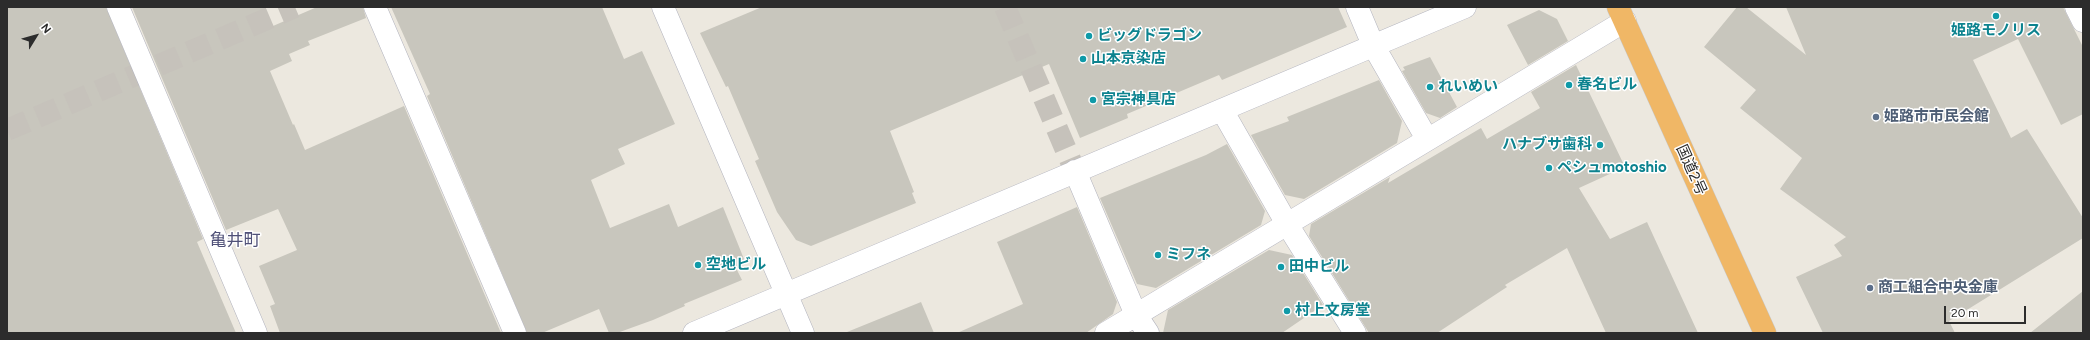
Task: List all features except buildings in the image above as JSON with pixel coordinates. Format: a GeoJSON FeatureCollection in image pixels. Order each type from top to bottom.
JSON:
{"type":"FeatureCollection","features":[{"type":"Feature","properties":{"kind":"highway","name":"国道2号"},"geometry":{"type":"LineString","coordinates":[[1621,14],[1765,333]]}},
{"type":"Feature","properties":{"kind":"street"},"geometry":{"type":"LineString","coordinates":[[118,7],[256,333]]}},
{"type":"Feature","properties":{"kind":"street"},"geometry":{"type":"LineString","coordinates":[[375,7],[515,333]]}},
{"type":"Feature","properties":{"kind":"street"},"geometry":{"type":"LineString","coordinates":[[663,7],[803,333]]}},
{"type":"Feature","properties":{"kind":"street"},"geometry":{"type":"LineString","coordinates":[[1357,7],[1373,45],[1427,139]]}},
{"type":"Feature","properties":{"kind":"street"},"geometry":{"type":"LineString","coordinates":[[694,333],[1465,7]]}},
{"type":"Feature","properties":{"kind":"street"},"geometry":{"type":"LineString","coordinates":[[2076,7],[2083,21]]}},
{"type":"Feature","properties":{"kind":"street"},"geometry":{"type":"LineString","coordinates":[[1106,333],[1427,139],[1621,14]]}},
{"type":"Feature","properties":{"kind":"street"},"geometry":{"type":"LineString","coordinates":[[1222,110],[1287,224],[1356,333]]}},
{"type":"Feature","properties":{"kind":"street"},"geometry":{"type":"LineString","coordinates":[[1075,171],[1136,315],[1148,333]]}},
{"type":"Feature","properties":{"kind":"tunnel"},"geometry":{"type":"LineString","coordinates":[[7,130],[295,7]]}},
{"type":"Feature","properties":{"kind":"tunnel"},"geometry":{"type":"LineString","coordinates":[[1005,7],[1075,171]]}},
{"type":"Feature","properties":{"kind":"place","name":"姫路モノリス"},"geometry":{"type":"Point","coordinates":[1996,16]}},
{"type":"Feature","properties":{"kind":"place","name":"ビッグドラゴン"},"geometry":{"type":"Point","coordinates":[1089,36]}},
{"type":"Feature","properties":{"kind":"place","name":"山本京染店"},"geometry":{"type":"Point","coordinates":[1083,59]}},
{"type":"Feature","properties":{"kind":"place","name":"春名ビル"},"geometry":{"type":"Point","coordinates":[1569,85]}},
{"type":"Feature","properties":{"kind":"place","name":"れいめい"},"geometry":{"type":"Point","coordinates":[1430,87]}},
{"type":"Feature","properties":{"kind":"place","name":"宮宗神具店"},"geometry":{"type":"Point","coordinates":[1093,100]}},
{"type":"Feature","properties":{"kind":"place","name":"姫路市市民会館"},"geometry":{"type":"Point","coordinates":[1876,117]}},
{"type":"Feature","properties":{"kind":"place","name":"ハナブサ歯科"},"geometry":{"type":"Point","coordinates":[1600,145]}},
{"type":"Feature","properties":{"kind":"place","name":"ペシュmotoshio"},"geometry":{"type":"Point","coordinates":[1549,168]}},
{"type":"Feature","properties":{"kind":"place","name":"ミフネ"},"geometry":{"type":"Point","coordinates":[1158,255]}},
{"type":"Feature","properties":{"kind":"place","name":"空地ビル"},"geometry":{"type":"Point","coordinates":[698,265]}},
{"type":"Feature","properties":{"kind":"place","name":"田中ビル"},"geometry":{"type":"Point","coordinates":[1281,267]}},
{"type":"Feature","properties":{"kind":"place","name":"商工組合中央金庫"},"geometry":{"type":"Point","coordinates":[1870,288]}},
{"type":"Feature","properties":{"kind":"place","name":"村上文房堂"},"geometry":{"type":"Point","coordinates":[1287,311]}},
{"type":"Feature","properties":{"kind":"district","name":"亀井町"},"geometry":{"type":"Point","coordinates":[235,241]}}]}
